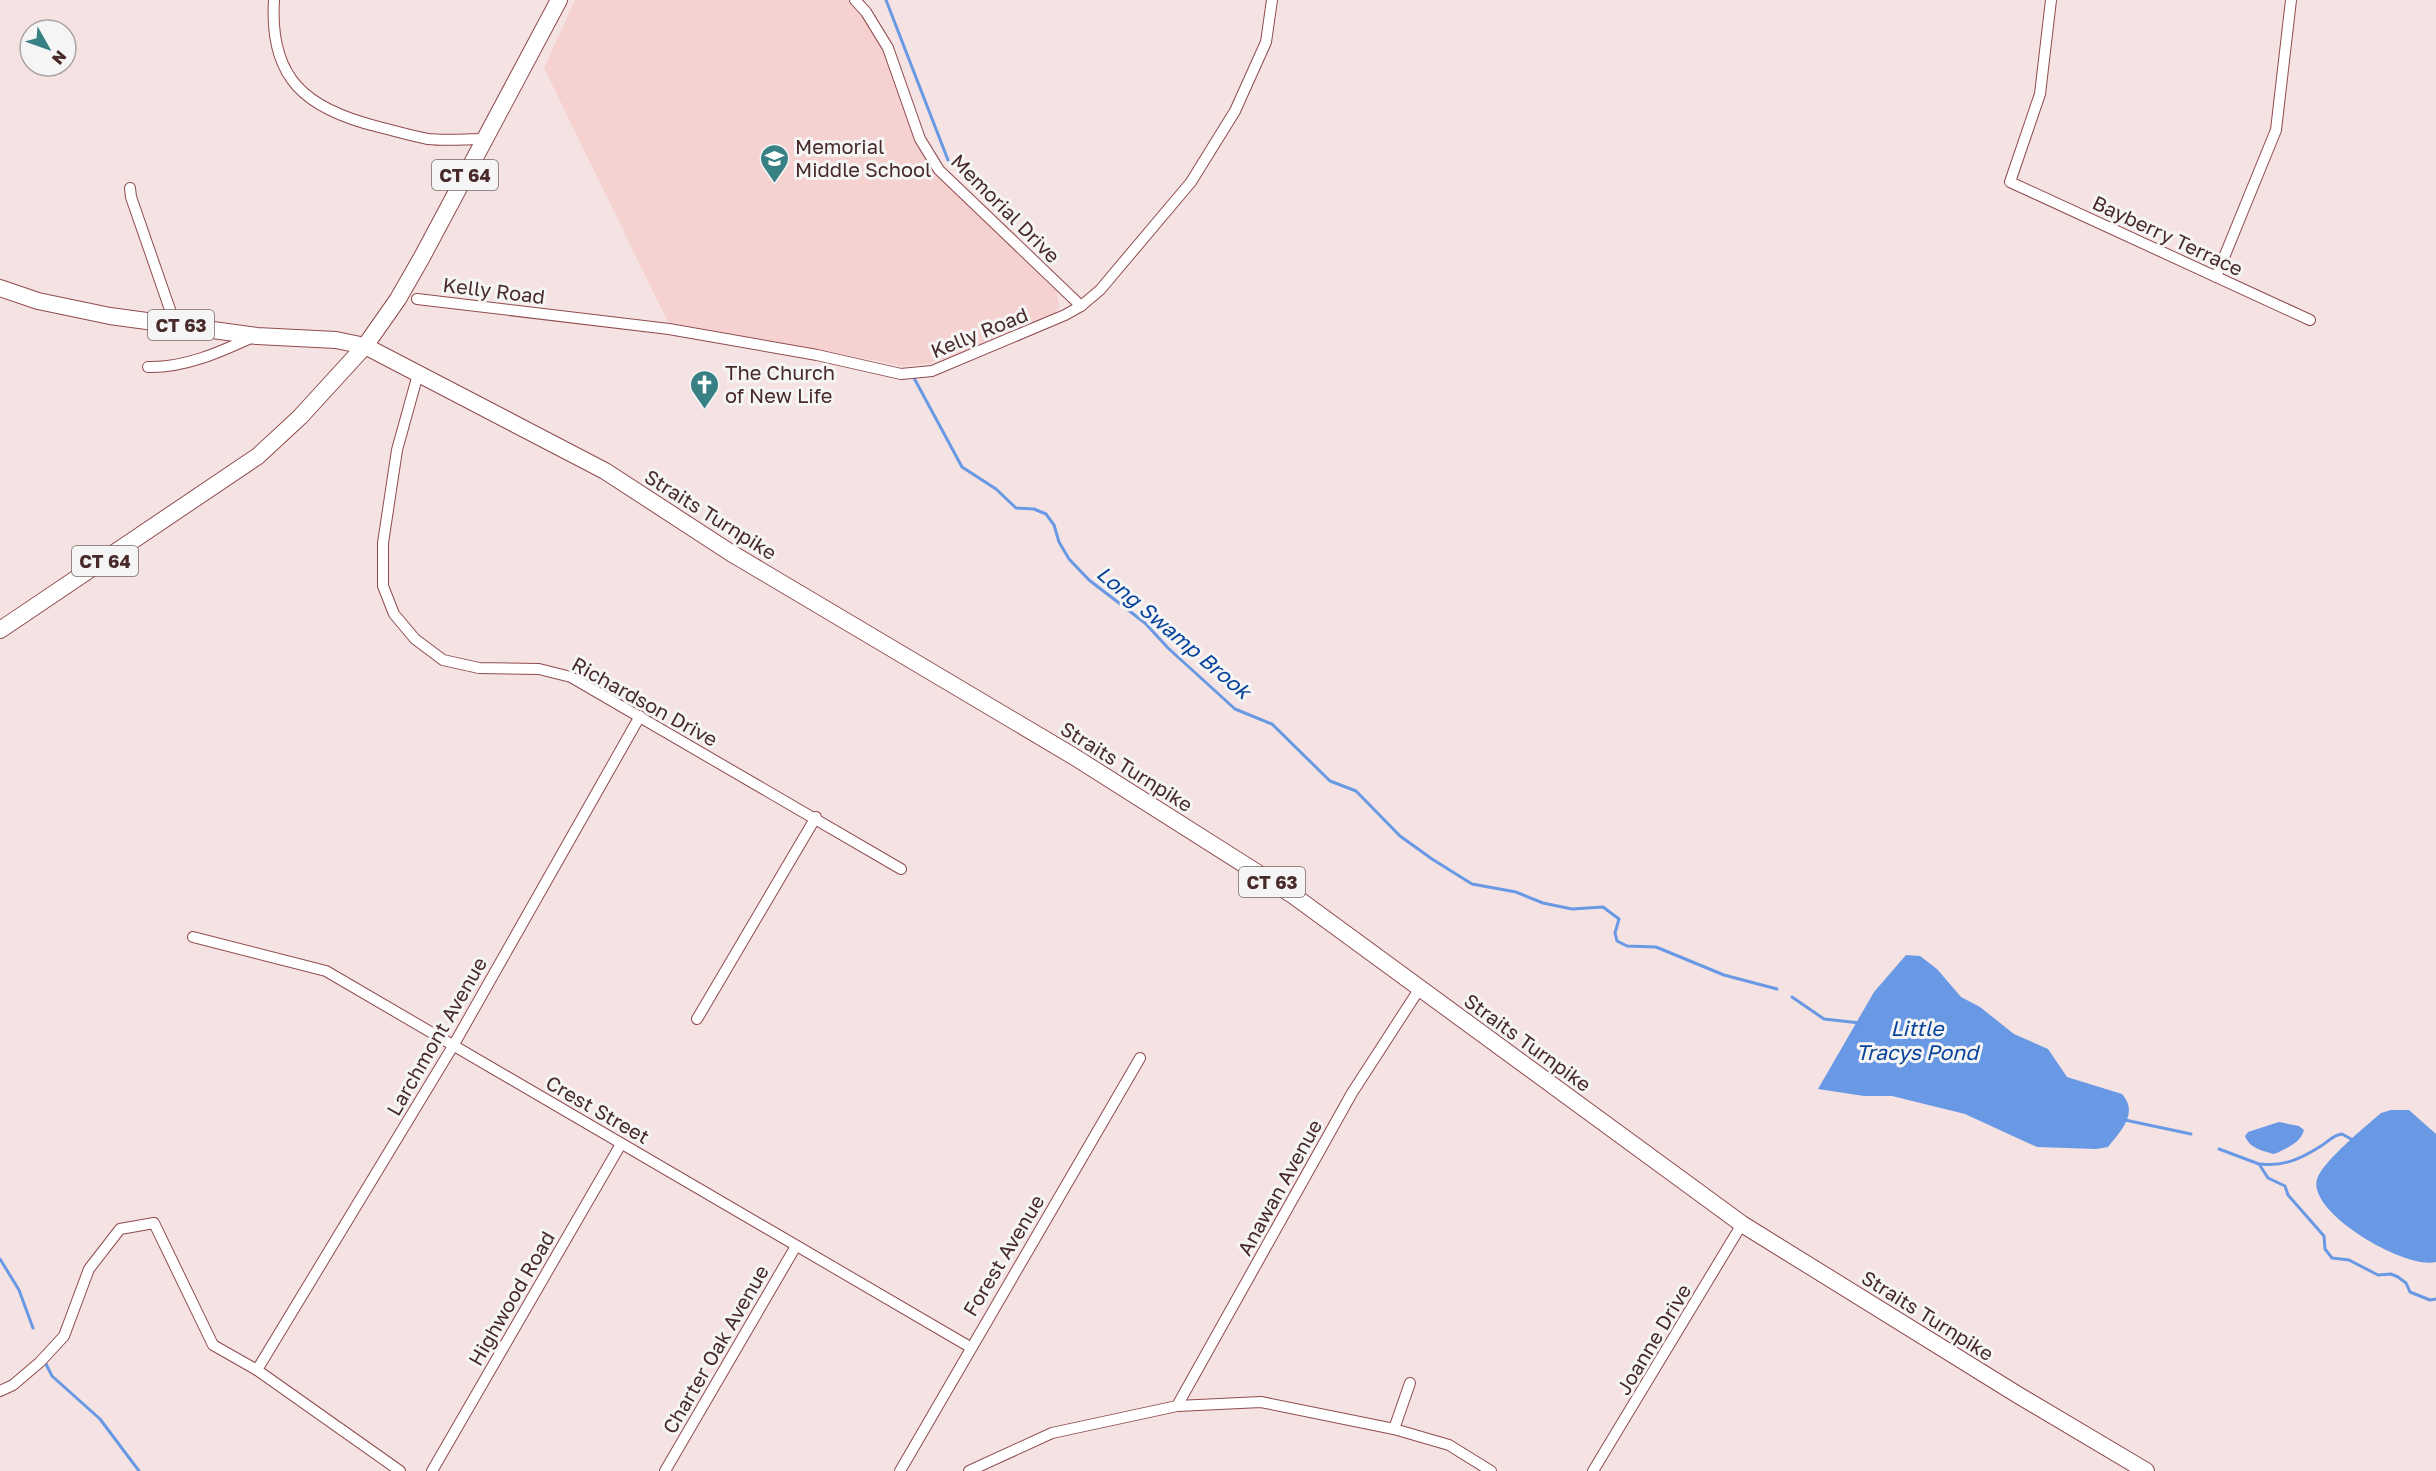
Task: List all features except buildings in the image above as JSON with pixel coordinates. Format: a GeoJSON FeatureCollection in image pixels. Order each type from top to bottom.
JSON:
{"type":"FeatureCollection","features":[{"type":"Feature","properties":{"kind":"main road","name":"CT 64"},"geometry":{"type":"LineString","coordinates":[[0,630],[258,456],[365,346],[412,274],[559,0]]}},
{"type":"Feature","properties":{"kind":"main road","name":"Straits Turnpike"},"geometry":{"type":"LineString","coordinates":[[0,288],[38,301],[110,316],[257,336],[336,340],[365,346],[605,471],[731,553],[1073,756],[1294,896],[1742,1224],[2018,1395],[2146,1471]]}},
{"type":"Feature","properties":{"kind":"street"},"geometry":{"type":"LineString","coordinates":[[274,0],[272,30],[285,70],[304,95],[341,117],[429,139],[484,139]]}},
{"type":"Feature","properties":{"kind":"street","name":"Memorial Drive"},"geometry":{"type":"LineString","coordinates":[[855,0],[866,12],[888,48],[920,139],[939,170],[1081,306]]}},
{"type":"Feature","properties":{"kind":"street","name":"Kelly Road"},"geometry":{"type":"LineString","coordinates":[[417,299],[669,329],[817,355],[901,374],[932,371],[1037,328],[1081,306],[1100,290],[1191,182],[1235,111],[1266,42],[1272,0]]}},
{"type":"Feature","properties":{"kind":"street","name":"Bayberry Terrace"},"geometry":{"type":"LineString","coordinates":[[2051,0],[2040,94],[2010,182],[2310,320]]}},
{"type":"Feature","properties":{"kind":"street"},"geometry":{"type":"LineString","coordinates":[[2216,277],[2276,130],[2291,0]]}},
{"type":"Feature","properties":{"kind":"street"},"geometry":{"type":"LineString","coordinates":[[130,188],[131,197],[175,324]]}},
{"type":"Feature","properties":{"kind":"street"},"geometry":{"type":"LineString","coordinates":[[148,368],[165,368],[188,363],[257,336]]}},
{"type":"Feature","properties":{"kind":"street","name":"Richardson Drive"},"geometry":{"type":"LineString","coordinates":[[418,374],[397,450],[383,543],[383,586],[394,614],[415,639],[443,660],[479,668],[539,669],[571,677],[901,869]]}},
{"type":"Feature","properties":{"kind":"street","name":"Larchmont Avenue"},"geometry":{"type":"LineString","coordinates":[[257,1370],[453,1046],[640,716]]}},
{"type":"Feature","properties":{"kind":"street"},"geometry":{"type":"LineString","coordinates":[[697,1019],[816,818]]}},
{"type":"Feature","properties":{"kind":"street","name":"Crest Street"},"geometry":{"type":"LineString","coordinates":[[193,937],[326,970],[970,1347]]}},
{"type":"Feature","properties":{"kind":"street","name":"Anawan Avenue"},"geometry":{"type":"LineString","coordinates":[[1177,1407],[1352,1093],[1419,988]]}},
{"type":"Feature","properties":{"kind":"street","name":"Forest Avenue"},"geometry":{"type":"LineString","coordinates":[[900,1471],[1140,1058]]}},
{"type":"Feature","properties":{"kind":"street","name":"Highwood Road"},"geometry":{"type":"LineString","coordinates":[[432,1471],[621,1144]]}},
{"type":"Feature","properties":{"kind":"street"},"geometry":{"type":"LineString","coordinates":[[0,1391],[13,1385],[40,1362],[64,1336],[89,1269],[120,1229],[154,1223],[213,1346],[257,1370],[400,1471]]}},
{"type":"Feature","properties":{"kind":"street","name":"Joanne Drive"},"geometry":{"type":"LineString","coordinates":[[1593,1471],[1742,1224]]}},
{"type":"Feature","properties":{"kind":"street","name":"Charter Oak Avenue"},"geometry":{"type":"LineString","coordinates":[[665,1471],[796,1246]]}},
{"type":"Feature","properties":{"kind":"street"},"geometry":{"type":"LineString","coordinates":[[1394,1429],[1410,1383]]}},
{"type":"Feature","properties":{"kind":"street"},"geometry":{"type":"LineString","coordinates":[[969,1471],[1052,1433],[1177,1407],[1261,1402],[1394,1429],[1449,1446],[1491,1471]]}},
{"type":"Feature","properties":{"kind":"shaded area","name":"Memorial Middle School"},"geometry":{"type":"Polygon","coordinates":[[[575,0],[848,0],[868,22],[887,57],[917,146],[934,171],[1057,292],[1059,308],[1055,313],[953,356],[931,363],[904,366],[668,322],[544,68],[575,0]]]}},
{"type":"Feature","properties":{"kind":"water","name":"Little Tracys Pond"},"geometry":{"type":"Polygon","coordinates":[[[1906,955],[1920,956],[1937,969],[1961,997],[1980,1007],[2014,1034],[2048,1049],[2067,1077],[2122,1094],[2129,1108],[2128,1115],[2123,1128],[2108,1147],[2096,1149],[2037,1147],[1965,1114],[1892,1096],[1864,1096],[1818,1089],[1874,992],[1906,955]]]}},
{"type":"Feature","properties":{"kind":"water"},"geometry":{"type":"Polygon","coordinates":[[[2391,1110],[2409,1110],[2436,1134],[2436,1262],[2422,1262],[2403,1257],[2362,1236],[2342,1222],[2327,1207],[2318,1193],[2317,1179],[2327,1163],[2381,1113],[2391,1110]]]}},
{"type":"Feature","properties":{"kind":"water"},"geometry":{"type":"Polygon","coordinates":[[[2279,1122],[2299,1126],[2304,1130],[2300,1139],[2274,1154],[2257,1148],[2245,1136],[2248,1132],[2279,1122]]]}},
{"type":"Feature","properties":{"kind":"waterway","name":"Long Swamp Brook"},"geometry":{"type":"LineString","coordinates":[[886,0],[948,160]]}},
{"type":"Feature","properties":{"kind":"waterway","name":"Long Swamp Brook"},"geometry":{"type":"LineString","coordinates":[[914,378],[962,467],[996,489],[1016,508],[1034,509],[1046,514],[1054,525],[1059,542],[1069,559],[1089,580],[1145,623],[1168,648],[1235,709],[1272,724],[1330,781],[1356,791],[1400,836],[1432,859],[1472,884],[1516,892],[1543,903],[1572,909],[1603,907],[1619,919],[1615,933],[1617,941],[1627,946],[1656,947],[1724,975],[1777,989]]}},
{"type":"Feature","properties":{"kind":"waterway","name":"Long Swamp Brook"},"geometry":{"type":"LineString","coordinates":[[1792,997],[1824,1019],[1860,1023]]}},
{"type":"Feature","properties":{"kind":"waterway","name":"Long Swamp Brook"},"geometry":{"type":"LineString","coordinates":[[2125,1120],[2191,1134]]}},
{"type":"Feature","properties":{"kind":"waterway"},"geometry":{"type":"LineString","coordinates":[[2261,1164],[2292,1161],[2342,1134],[2351,1139]]}},
{"type":"Feature","properties":{"kind":"waterway","name":"Long Swamp Brook"},"geometry":{"type":"LineString","coordinates":[[2219,1149],[2259,1164],[2268,1178],[2285,1186],[2288,1195],[2324,1236],[2325,1249],[2332,1258],[2349,1260],[2378,1275],[2391,1274],[2406,1283],[2410,1292],[2430,1300],[2436,1299]]}},
{"type":"Feature","properties":{"kind":"waterway"},"geometry":{"type":"LineString","coordinates":[[0,1259],[19,1290],[33,1328]]}},
{"type":"Feature","properties":{"kind":"waterway"},"geometry":{"type":"LineString","coordinates":[[46,1364],[52,1376],[100,1419],[139,1471]]}},
{"type":"Feature","properties":{"kind":"place","name":"Memorial Middle School"},"geometry":{"type":"Point","coordinates":[774,184]}},
{"type":"Feature","properties":{"kind":"place","name":"The Church of New Life"},"geometry":{"type":"Point","coordinates":[704,410]}}]}
